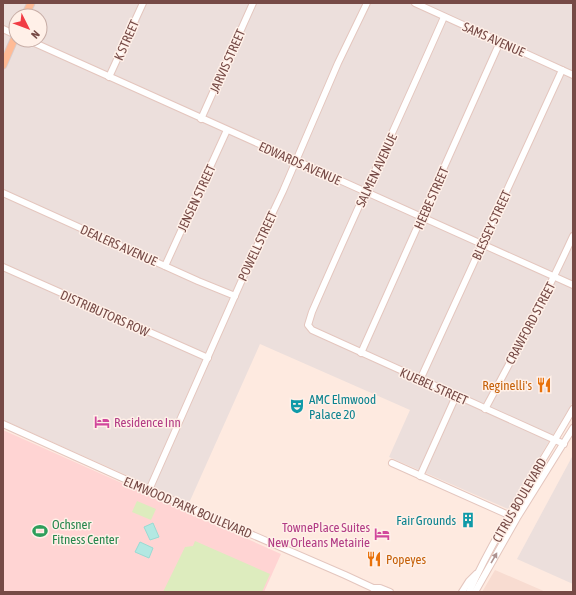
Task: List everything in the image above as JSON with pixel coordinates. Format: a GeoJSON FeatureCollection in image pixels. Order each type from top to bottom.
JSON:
{"type":"FeatureCollection","features":[{"type":"Feature","properties":{"kind":"main road"},"geometry":{"type":"LineString","coordinates":[[3,65],[10,48]]}},
{"type":"Feature","properties":{"kind":"street","name":"K STREET"},"geometry":{"type":"LineString","coordinates":[[109,77],[143,3]]}},
{"type":"Feature","properties":{"kind":"street","name":"JARVIS STREET"},"geometry":{"type":"LineString","coordinates":[[201,119],[253,3]]}},
{"type":"Feature","properties":{"kind":"street","name":"POWELL STREET"},"geometry":{"type":"LineString","coordinates":[[149,490],[338,63],[367,3]]}},
{"type":"Feature","properties":{"kind":"street","name":"SAMS AVENUE"},"geometry":{"type":"LineString","coordinates":[[415,3],[573,74]]}},
{"type":"Feature","properties":{"kind":"street","name":"SALMEN AVENUE"},"geometry":{"type":"LineString","coordinates":[[308,323],[444,17]]}},
{"type":"Feature","properties":{"kind":"street","name":"HEEBE STREET"},"geometry":{"type":"LineString","coordinates":[[362,353],[500,42]]}},
{"type":"Feature","properties":{"kind":"street","name":"EDWARDS AVENUE"},"geometry":{"type":"LineString","coordinates":[[46,48],[573,286]]}},
{"type":"Feature","properties":{"kind":"street","name":"BLESSEY STREET"},"geometry":{"type":"LineString","coordinates":[[420,380],[562,70]]}},
{"type":"Feature","properties":{"kind":"street","name":"JENSEN STREET"},"geometry":{"type":"LineString","coordinates":[[165,266],[227,130]]}},
{"type":"Feature","properties":{"kind":"street","name":"DEALERS AVENUE"},"geometry":{"type":"LineString","coordinates":[[3,193],[235,296]]}},
{"type":"Feature","properties":{"kind":"street","name":"CRAWFORD STREET"},"geometry":{"type":"LineString","coordinates":[[485,409],[524,336],[573,236]]}},
{"type":"Feature","properties":{"kind":"street","name":"DISTRIBUTORS ROW"},"geometry":{"type":"LineString","coordinates":[[3,267],[208,358]]}},
{"type":"Feature","properties":{"kind":"street","name":"KUEBEL STREET"},"geometry":{"type":"LineString","coordinates":[[308,323],[309,328],[312,330],[564,444]]}},
{"type":"Feature","properties":{"kind":"street"},"geometry":{"type":"LineString","coordinates":[[420,476],[456,396]]}},
{"type":"Feature","properties":{"kind":"street","name":"CITRUS BOULEVARD"},"geometry":{"type":"LineString","coordinates":[[469,592],[478,572],[509,515],[573,409]]}},
{"type":"Feature","properties":{"kind":"street","name":"ELMWOOD PARK BOULEVARD"},"geometry":{"type":"LineString","coordinates":[[3,424],[375,590],[380,588],[390,592]]}},
{"type":"Feature","properties":{"kind":"street","name":"CITRUS BOULEVARD"},"geometry":{"type":"LineString","coordinates":[[476,590],[517,519],[573,428]]}},
{"type":"Feature","properties":{"kind":"street"},"geometry":{"type":"LineString","coordinates":[[392,463],[517,519]]}},
{"type":"Feature","properties":{"kind":"street"},"geometry":{"type":"LineString","coordinates":[[476,590],[476,585],[486,558]]}},
{"type":"Feature","properties":{"kind":"street"},"geometry":{"type":"LineString","coordinates":[[462,592],[469,581],[478,572]]}},
{"type":"Feature","properties":{"kind":"shaded area"},"geometry":{"type":"Polygon","coordinates":[[[3,3],[573,3],[573,402],[508,509],[389,457],[410,410],[260,344],[189,503],[3,420],[3,3]]]}},
{"type":"Feature","properties":{"kind":"shaded area"},"geometry":{"type":"Polygon","coordinates":[[[3,430],[281,554],[264,592],[3,592],[3,430]]]}},
{"type":"Feature","properties":{"kind":"shaded area"},"geometry":{"type":"Polygon","coordinates":[[[573,455],[573,584],[517,559],[573,455]]]}},
{"type":"Feature","properties":{"kind":"shaded area"},"geometry":{"type":"Polygon","coordinates":[[[495,570],[546,592],[482,592],[495,570]]]}},
{"type":"Feature","properties":{"kind":"green space"},"geometry":{"type":"Polygon","coordinates":[[[137,501],[156,509],[151,520],[132,512],[137,501]]]}},
{"type":"Feature","properties":{"kind":"green space"},"geometry":{"type":"Polygon","coordinates":[[[195,541],[270,574],[262,592],[163,592],[185,547],[193,546],[195,541]]]}},
{"type":"Feature","properties":{"kind":"water"},"geometry":{"type":"Polygon","coordinates":[[[153,523],[159,537],[150,540],[144,527],[153,523]]]}},
{"type":"Feature","properties":{"kind":"water"},"geometry":{"type":"Polygon","coordinates":[[[140,542],[153,548],[149,558],[135,552],[140,542]]]}},
{"type":"Feature","properties":{"kind":"place","name":"Reginelli's"},"geometry":{"type":"Point","coordinates":[544,385]}},
{"type":"Feature","properties":{"kind":"place","name":"AMC Elmwood Palace 20"},"geometry":{"type":"Point","coordinates":[297,406]}},
{"type":"Feature","properties":{"kind":"place","name":"Residence Inn"},"geometry":{"type":"Point","coordinates":[102,422]}},
{"type":"Feature","properties":{"kind":"place","name":"Fair Grounds"},"geometry":{"type":"Point","coordinates":[468,520]}},
{"type":"Feature","properties":{"kind":"place","name":"Ochsner Fitness Center"},"geometry":{"type":"Point","coordinates":[40,531]}},
{"type":"Feature","properties":{"kind":"place","name":"TownePlace Suites New Orleans Metairie"},"geometry":{"type":"Point","coordinates":[382,534]}},
{"type":"Feature","properties":{"kind":"place","name":"Popeyes"},"geometry":{"type":"Point","coordinates":[374,559]}}]}
